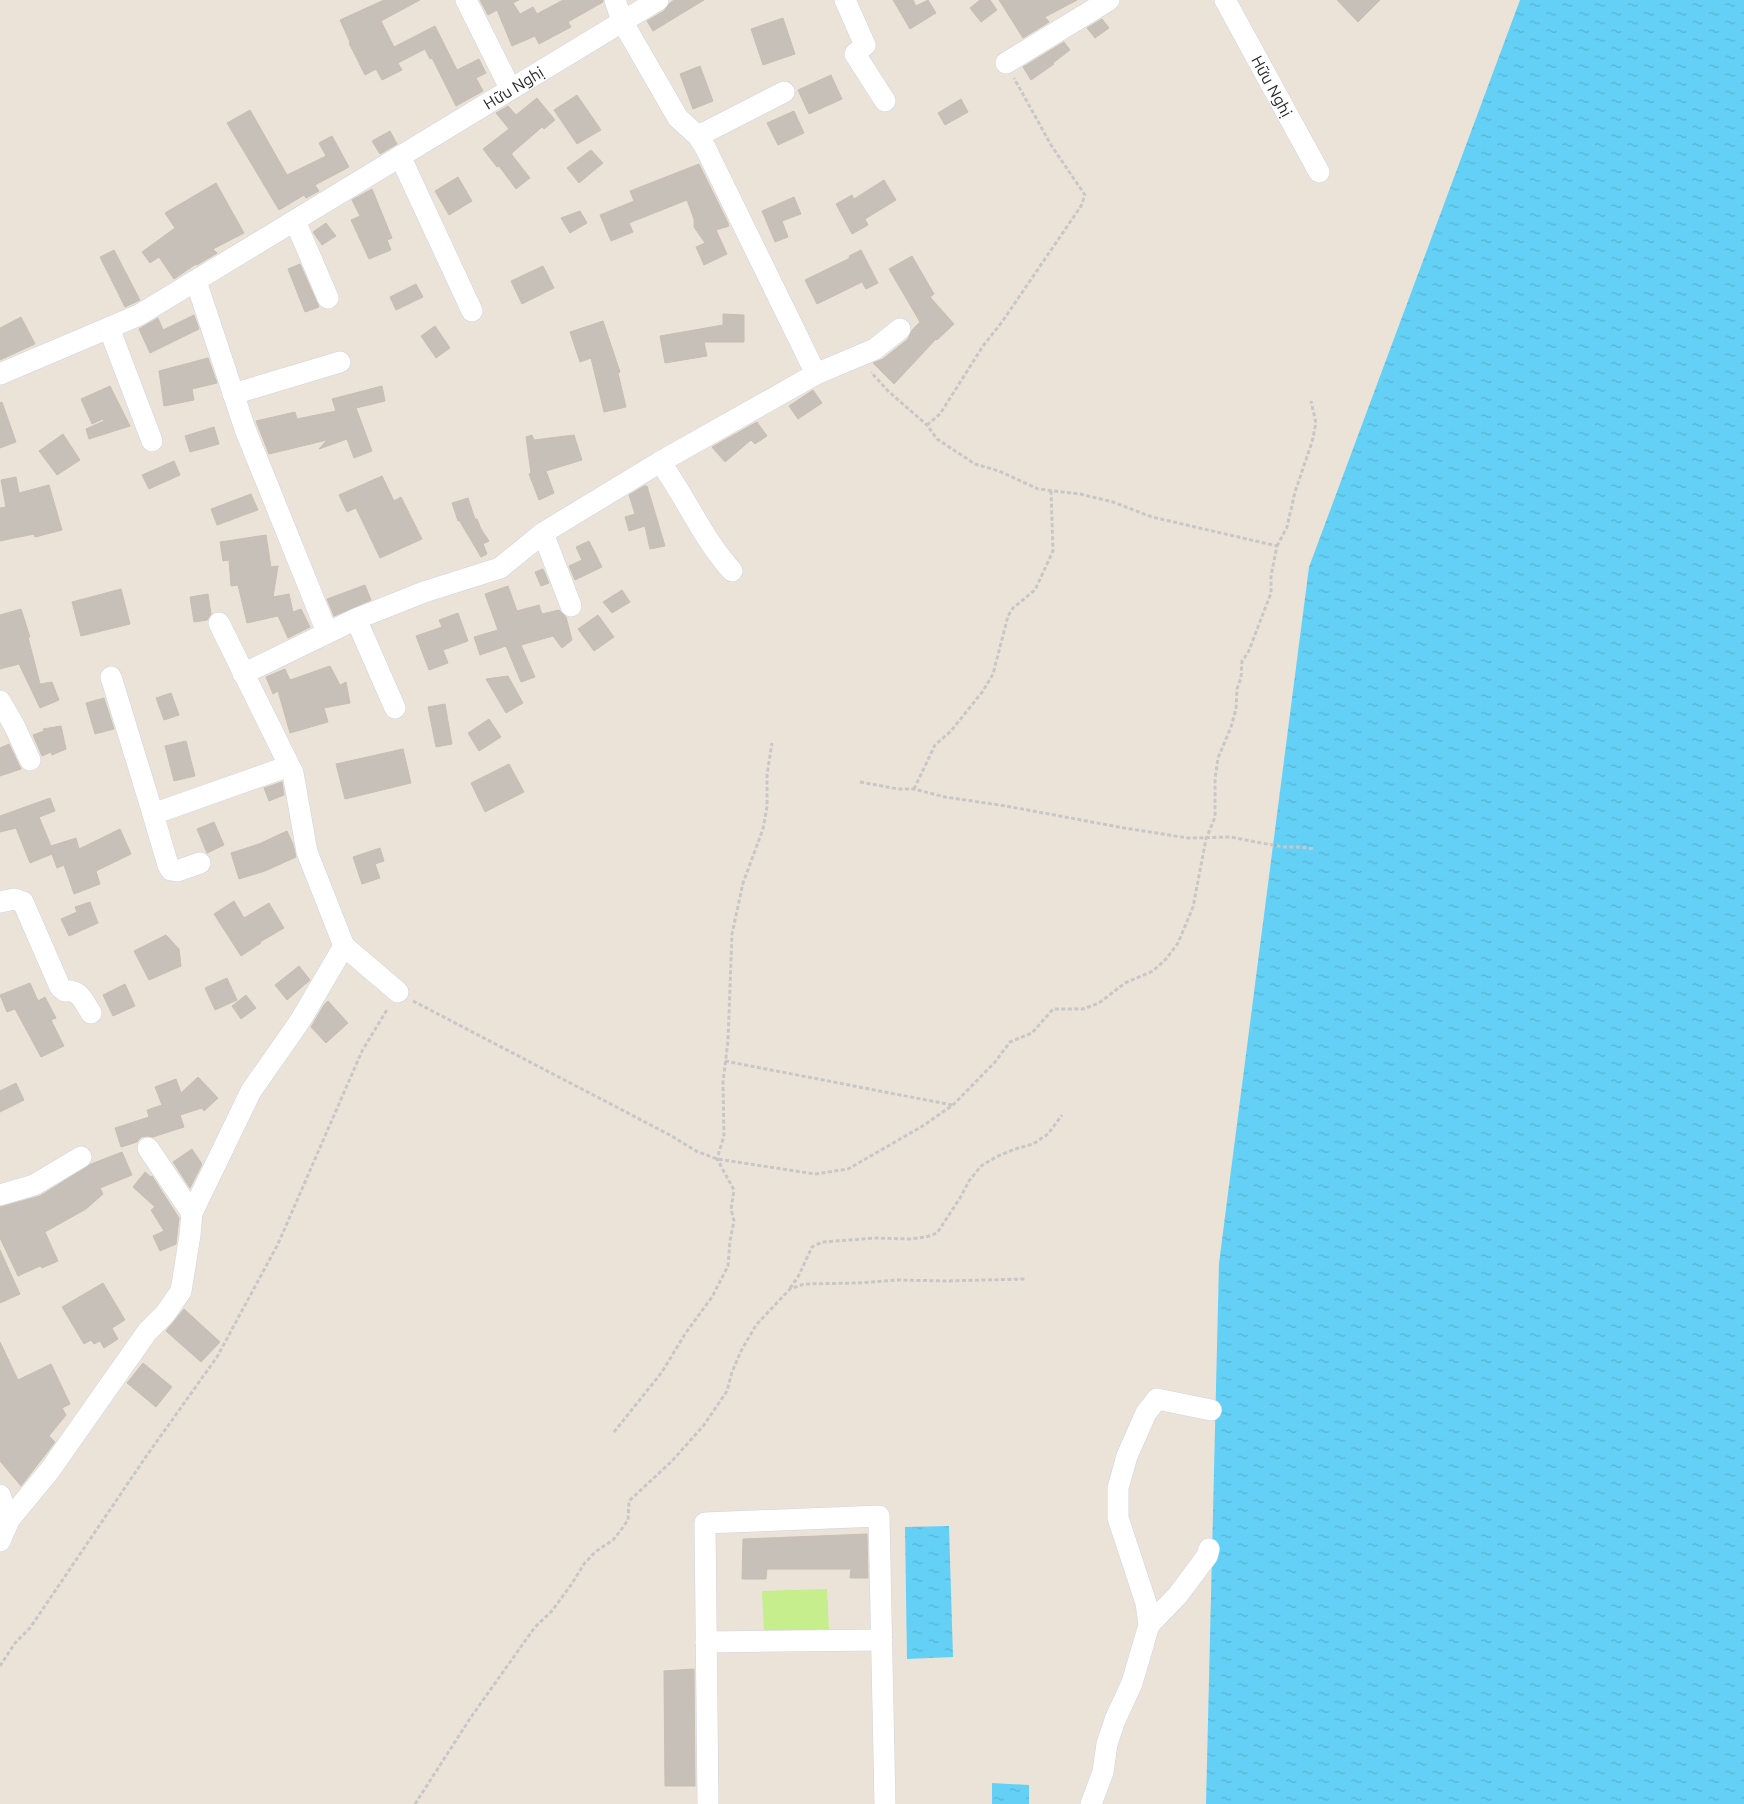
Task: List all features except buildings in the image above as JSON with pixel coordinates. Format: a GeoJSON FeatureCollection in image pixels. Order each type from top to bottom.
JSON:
{"type":"FeatureCollection","features":[{"type":"Feature","properties":{"kind":"street"},"geometry":{"type":"LineString","coordinates":[[466,0],[510,88]]}},
{"type":"Feature","properties":{"kind":"street"},"geometry":{"type":"LineString","coordinates":[[615,0],[622,21],[678,118],[698,136],[816,374]]}},
{"type":"Feature","properties":{"kind":"street","name":"Hữu Nghị"},"geometry":{"type":"LineString","coordinates":[[0,374],[139,315],[510,88],[658,0]]}},
{"type":"Feature","properties":{"kind":"street"},"geometry":{"type":"LineString","coordinates":[[845,0],[865,45],[855,54],[885,101]]}},
{"type":"Feature","properties":{"kind":"street"},"geometry":{"type":"LineString","coordinates":[[1006,63],[1109,0]]}},
{"type":"Feature","properties":{"kind":"street","name":"Hữu Nghị"},"geometry":{"type":"LineString","coordinates":[[1225,0],[1319,172]]}},
{"type":"Feature","properties":{"kind":"street"},"geometry":{"type":"LineString","coordinates":[[698,136],[784,92]]}},
{"type":"Feature","properties":{"kind":"street"},"geometry":{"type":"LineString","coordinates":[[400,156],[472,311]]}},
{"type":"Feature","properties":{"kind":"street"},"geometry":{"type":"LineString","coordinates":[[295,221],[328,298]]}},
{"type":"Feature","properties":{"kind":"street"},"geometry":{"type":"LineString","coordinates":[[196,281],[244,429],[328,632]]}},
{"type":"Feature","properties":{"kind":"street"},"geometry":{"type":"LineString","coordinates":[[109,328],[152,442]]}},
{"type":"Feature","properties":{"kind":"street"},"geometry":{"type":"LineString","coordinates":[[243,674],[356,619],[424,592],[500,568],[543,533],[660,462],[816,374],[875,349],[900,329]]}},
{"type":"Feature","properties":{"kind":"street"},"geometry":{"type":"LineString","coordinates":[[233,394],[340,362]]}},
{"type":"Feature","properties":{"kind":"street"},"geometry":{"type":"LineString","coordinates":[[660,462],[673,479],[703,532],[732,571]]}},
{"type":"Feature","properties":{"kind":"street"},"geometry":{"type":"LineString","coordinates":[[543,533],[572,606]]}},
{"type":"Feature","properties":{"kind":"street"},"geometry":{"type":"LineString","coordinates":[[356,619],[395,708]]}},
{"type":"Feature","properties":{"kind":"street"},"geometry":{"type":"LineString","coordinates":[[219,623],[293,773],[308,852],[344,946],[398,992]]}},
{"type":"Feature","properties":{"kind":"street"},"geometry":{"type":"LineString","coordinates":[[111,677],[168,865],[171,870],[177,871],[200,863]]}},
{"type":"Feature","properties":{"kind":"street"},"geometry":{"type":"LineString","coordinates":[[0,701],[15,727],[30,760]]}},
{"type":"Feature","properties":{"kind":"street"},"geometry":{"type":"LineString","coordinates":[[153,814],[289,766]]}},
{"type":"Feature","properties":{"kind":"street"},"geometry":{"type":"LineString","coordinates":[[0,902],[14,899],[22,902],[60,987],[78,993],[91,1013]]}},
{"type":"Feature","properties":{"kind":"street"},"geometry":{"type":"LineString","coordinates":[[0,1541],[9,1520],[50,1470],[147,1332],[165,1314],[181,1291],[192,1213],[251,1091],[300,1020],[344,946]]}},
{"type":"Feature","properties":{"kind":"street"},"geometry":{"type":"LineString","coordinates":[[148,1148],[192,1213]]}},
{"type":"Feature","properties":{"kind":"street"},"geometry":{"type":"LineString","coordinates":[[0,1195],[34,1185],[81,1158]]}},
{"type":"Feature","properties":{"kind":"street"},"geometry":{"type":"LineString","coordinates":[[1091,1804],[1103,1772],[1107,1744],[1112,1728],[1132,1683],[1149,1626],[1146,1603],[1118,1518],[1118,1488],[1124,1464],[1146,1413],[1158,1399],[1211,1410]]}},
{"type":"Feature","properties":{"kind":"street"},"geometry":{"type":"LineString","coordinates":[[0,1495],[9,1520]]}},
{"type":"Feature","properties":{"kind":"street"},"geometry":{"type":"LineString","coordinates":[[708,1804],[704,1523],[880,1516],[886,1804]]}},
{"type":"Feature","properties":{"kind":"street"},"geometry":{"type":"LineString","coordinates":[[1149,1626],[1178,1595],[1207,1556],[1210,1549]]}},
{"type":"Feature","properties":{"kind":"street"},"geometry":{"type":"LineString","coordinates":[[706,1642],[882,1640]]}},
{"type":"Feature","properties":{"kind":"path"},"geometry":{"type":"LineString","coordinates":[[928,425],[940,414],[983,346],[1002,322],[1081,206],[1085,195],[1046,138],[1006,63]]}},
{"type":"Feature","properties":{"kind":"path"},"geometry":{"type":"LineString","coordinates":[[855,358],[888,391],[928,425],[937,440],[975,464],[999,470],[1038,489],[1080,494],[1113,502],[1152,517],[1278,546]]}},
{"type":"Feature","properties":{"kind":"path"},"geometry":{"type":"LineString","coordinates":[[0,1666],[15,1643],[30,1628],[145,1458],[217,1357],[278,1244],[362,1051],[398,992],[670,1134],[696,1151],[717,1159],[815,1174],[848,1169],[921,1127],[953,1105],[995,1062],[1010,1042],[1032,1033],[1053,1009],[1084,1009],[1099,1003],[1124,983],[1153,971],[1166,959],[1178,943],[1193,907],[1206,839],[1215,817],[1215,779],[1218,758],[1232,727],[1236,709],[1237,689],[1241,678],[1242,661],[1248,653],[1271,594],[1271,576],[1278,546],[1287,526],[1295,492],[1312,442],[1316,423],[1311,401]]}},
{"type":"Feature","properties":{"kind":"path"},"geometry":{"type":"LineString","coordinates":[[914,789],[935,745],[951,731],[990,680],[1008,616],[1013,608],[1035,590],[1053,550],[1051,491]]}},
{"type":"Feature","properties":{"kind":"path"},"geometry":{"type":"LineString","coordinates":[[614,1432],[662,1372],[685,1334],[706,1306],[728,1266],[734,1221],[731,1209],[734,1190],[717,1159],[724,1136],[723,1082],[732,975],[732,934],[744,883],[763,830],[767,806],[767,775],[772,744]]}},
{"type":"Feature","properties":{"kind":"path"},"geometry":{"type":"LineString","coordinates":[[860,782],[898,789],[914,789],[945,797],[1188,838],[1230,837],[1283,847],[1315,849]]}},
{"type":"Feature","properties":{"kind":"path"},"geometry":{"type":"LineString","coordinates":[[725,1061],[953,1105]]}},
{"type":"Feature","properties":{"kind":"path"},"geometry":{"type":"LineString","coordinates":[[415,1804],[470,1717],[535,1627],[551,1612],[584,1564],[595,1552],[613,1540],[628,1520],[629,1501],[672,1461],[704,1425],[727,1391],[732,1372],[756,1325],[790,1289],[798,1277],[812,1247],[822,1242],[874,1238],[918,1238],[938,1233],[969,1181],[981,1166],[996,1156],[1033,1144],[1048,1134],[1062,1116]]}},
{"type":"Feature","properties":{"kind":"path"},"geometry":{"type":"LineString","coordinates":[[790,1289],[804,1284],[858,1284],[897,1280],[945,1282],[1025,1279]]}},
{"type":"Feature","properties":{"kind":"green space"},"geometry":{"type":"Polygon","coordinates":[[[827,1589],[829,1629],[764,1632],[762,1591],[827,1589]]]}},
{"type":"Feature","properties":{"kind":"water"},"geometry":{"type":"Polygon","coordinates":[[[1520,0],[1744,0],[1744,1804],[1206,1804],[1219,1263],[1309,567],[1520,0]]]}},
{"type":"Feature","properties":{"kind":"water"},"geometry":{"type":"Polygon","coordinates":[[[949,1526],[953,1657],[907,1659],[905,1527],[949,1526]]]}},
{"type":"Feature","properties":{"kind":"water"},"geometry":{"type":"Polygon","coordinates":[[[992,1783],[1029,1785],[1029,1804],[992,1804],[992,1783]]]}}]}
